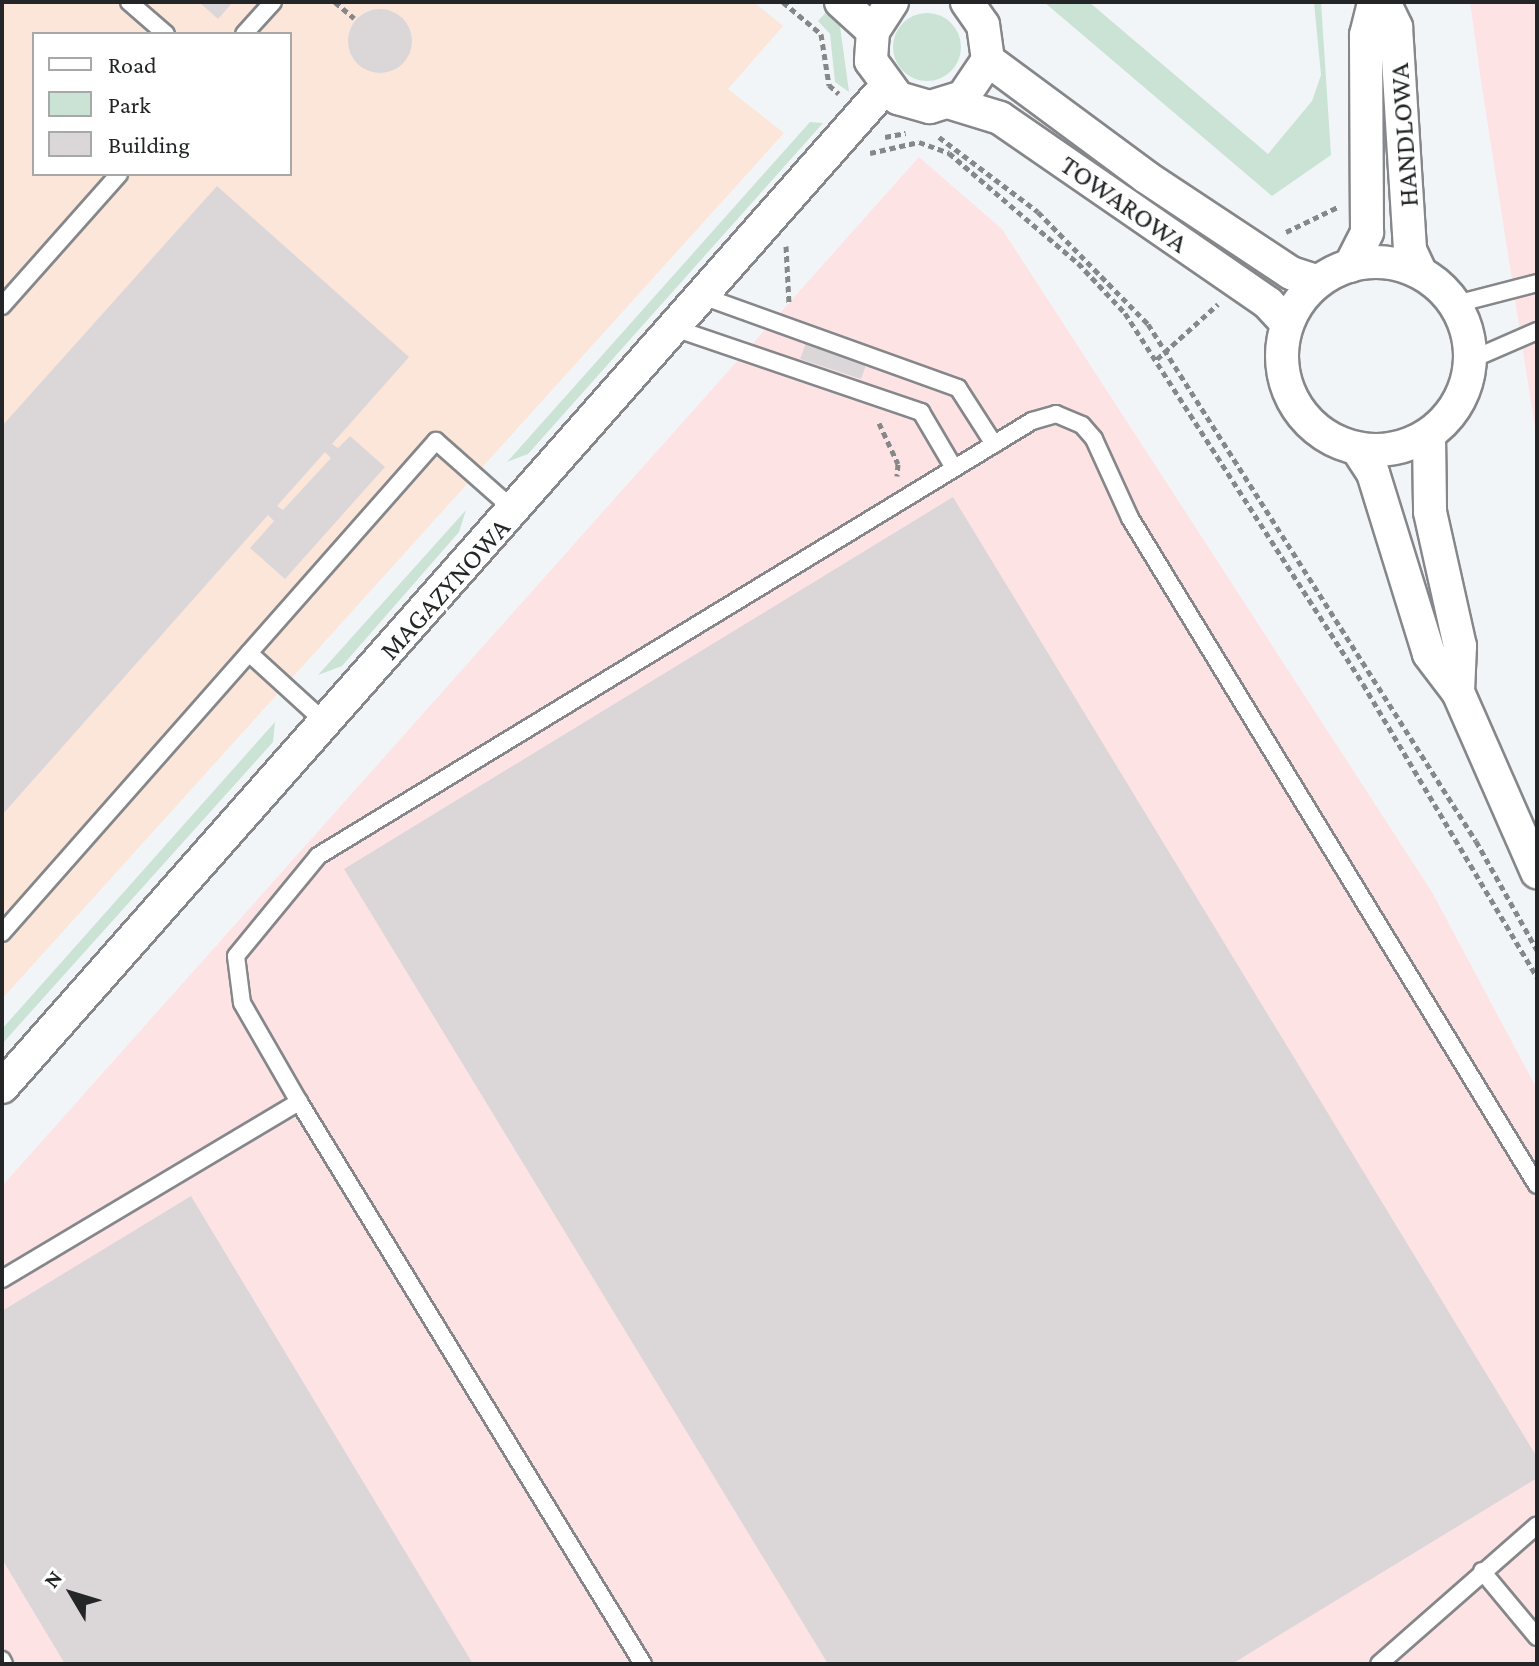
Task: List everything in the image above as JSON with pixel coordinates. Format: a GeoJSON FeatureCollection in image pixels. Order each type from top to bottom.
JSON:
{"type":"FeatureCollection","features":[{"type":"Feature","properties":{"kind":"street"},"geometry":{"type":"LineString","coordinates":[[841,2],[873,31]]}},
{"type":"Feature","properties":{"kind":"street"},"geometry":{"type":"LineString","coordinates":[[885,88],[871,61],[873,31],[892,2]]}},
{"type":"Feature","properties":{"kind":"street"},"geometry":{"type":"LineString","coordinates":[[951,103],[972,88],[988,60],[983,25],[967,2]]}},
{"type":"Feature","properties":{"kind":"street","name":"HANDLOWA"},"geometry":{"type":"LineString","coordinates":[[1350,266],[1367,232],[1366,35],[1374,2]]}},
{"type":"Feature","properties":{"kind":"street","name":"HANDLOWA"},"geometry":{"type":"LineString","coordinates":[[1384,2],[1396,27],[1410,250],[1419,269]]}},
{"type":"Feature","properties":{"kind":"street","name":"TOWAROWA"},"geometry":{"type":"LineString","coordinates":[[988,60],[1171,194],[1291,273],[1316,281]]}},
{"type":"Feature","properties":{"kind":"street","name":"TOWAROWA"},"geometry":{"type":"LineString","coordinates":[[885,88],[913,105],[951,103],[1000,118],[1268,303],[1286,322]]}},
{"type":"Feature","properties":{"kind":"street","name":"MAGAZYNOWA"},"geometry":{"type":"LineString","coordinates":[[2,1087],[677,329],[885,88]]}},
{"type":"Feature","properties":{"kind":"street"},"geometry":{"type":"LineString","coordinates":[[1350,266],[1419,269],[1456,304],[1475,358],[1458,400],[1429,436],[1394,451],[1358,450],[1311,424],[1286,388],[1281,351],[1286,322],[1316,281],[1350,266]]}},
{"type":"Feature","properties":{"kind":"street"},"geometry":{"type":"LineString","coordinates":[[1429,436],[1430,512],[1460,646],[1458,692]]}},
{"type":"Feature","properties":{"kind":"street"},"geometry":{"type":"LineString","coordinates":[[1358,450],[1373,473],[1429,654],[1458,692],[1537,872]]}},
{"type":"Feature","properties":{"kind":"lane"},"geometry":{"type":"LineString","coordinates":[[129,2],[164,32]]}},
{"type":"Feature","properties":{"kind":"lane"},"geometry":{"type":"LineString","coordinates":[[246,32],[273,2]]}},
{"type":"Feature","properties":{"kind":"lane"},"geometry":{"type":"LineString","coordinates":[[2,306],[117,176]]}},
{"type":"Feature","properties":{"kind":"lane"},"geometry":{"type":"LineString","coordinates":[[1456,304],[1537,283]]}},
{"type":"Feature","properties":{"kind":"lane"},"geometry":{"type":"LineString","coordinates":[[705,297],[958,388],[994,444]]}},
{"type":"Feature","properties":{"kind":"lane"},"geometry":{"type":"LineString","coordinates":[[677,329],[921,412],[954,468]]}},
{"type":"Feature","properties":{"kind":"lane"},"geometry":{"type":"LineString","coordinates":[[1475,358],[1537,331]]}},
{"type":"Feature","properties":{"kind":"lane"},"geometry":{"type":"LineString","coordinates":[[643,1664],[299,1102],[242,1003],[236,956],[318,856],[1045,414],[1071,418],[1094,439],[1130,518],[1537,1185]]}},
{"type":"Feature","properties":{"kind":"lane"},"geometry":{"type":"LineString","coordinates":[[2,933],[436,441],[515,511]]}},
{"type":"Feature","properties":{"kind":"lane"},"geometry":{"type":"LineString","coordinates":[[249,653],[326,723]]}},
{"type":"Feature","properties":{"kind":"lane"},"geometry":{"type":"LineString","coordinates":[[2,1279],[299,1102]]}},
{"type":"Feature","properties":{"kind":"lane"},"geometry":{"type":"LineString","coordinates":[[1382,1663],[1537,1525]]}},
{"type":"Feature","properties":{"kind":"lane"},"geometry":{"type":"LineString","coordinates":[[1482,1571],[1537,1637]]}},
{"type":"Feature","properties":{"kind":"path"},"geometry":{"type":"LineString","coordinates":[[335,2],[354,18]]}},
{"type":"Feature","properties":{"kind":"path"},"geometry":{"type":"LineString","coordinates":[[783,2],[821,34],[829,85],[845,100]]}},
{"type":"Feature","properties":{"kind":"path"},"geometry":{"type":"LineString","coordinates":[[885,137],[935,135],[993,176],[1108,276],[1168,354],[1476,841],[1537,950]]}},
{"type":"Feature","properties":{"kind":"path"},"geometry":{"type":"LineString","coordinates":[[859,165],[869,153],[919,142],[949,153],[1078,263],[1157,359],[1363,684],[1537,977]]}},
{"type":"Feature","properties":{"kind":"path"},"geometry":{"type":"LineString","coordinates":[[1276,238],[1351,203]]}},
{"type":"Feature","properties":{"kind":"path"},"geometry":{"type":"LineString","coordinates":[[789,313],[786,246],[796,235]]}},
{"type":"Feature","properties":{"kind":"path"},"geometry":{"type":"LineString","coordinates":[[1157,359],[1168,354],[1221,300]]}},
{"type":"Feature","properties":{"kind":"path"},"geometry":{"type":"LineString","coordinates":[[876,416],[898,464],[896,481]]}},
{"type":"Feature","properties":{"kind":"shaded area"},"geometry":{"type":"Polygon","coordinates":[[[2,2],[754,2],[783,26],[728,89],[784,133],[2,999],[2,2]]]}},
{"type":"Feature","properties":{"kind":"shaded area"},"geometry":{"type":"Polygon","coordinates":[[[1470,2],[1537,2],[1537,441],[1481,81],[1470,2]]]}},
{"type":"Feature","properties":{"kind":"shaded area"},"geometry":{"type":"Polygon","coordinates":[[[919,157],[1002,229],[1432,892],[1537,1089],[1537,1664],[2,1664],[2,1186],[919,157]]]}},
{"type":"Feature","properties":{"kind":"green space"},"geometry":{"type":"Polygon","coordinates":[[[1044,2],[1089,2],[1268,154],[1312,101],[1321,75],[1314,2],[1321,2],[1331,155],[1272,196],[1044,2]]]}},
{"type":"Feature","properties":{"kind":"green space"},"geometry":{"type":"Polygon","coordinates":[[[827,11],[840,26],[849,92],[835,82],[830,34],[818,21],[827,11]]]}},
{"type":"Feature","properties":{"kind":"green space"},"geometry":{"type":"Polygon","coordinates":[[[920,13],[934,13],[946,18],[956,28],[961,47],[956,66],[946,76],[934,81],[920,81],[908,76],[898,66],[893,54],[893,40],[898,28],[908,18],[920,13]]]}},
{"type":"Feature","properties":{"kind":"green space"},"geometry":{"type":"Polygon","coordinates":[[[810,122],[823,123],[528,454],[507,462],[810,122]]]}},
{"type":"Feature","properties":{"kind":"green space"},"geometry":{"type":"Polygon","coordinates":[[[466,510],[459,532],[342,666],[318,675],[466,510]]]}},
{"type":"Feature","properties":{"kind":"green space"},"geometry":{"type":"Polygon","coordinates":[[[275,722],[273,742],[2,1044],[2,1029],[275,722]]]}},
{"type":"Feature","properties":{"kind":"building"},"geometry":{"type":"Polygon","coordinates":[[[199,2],[233,2],[218,19],[199,2]]]}},
{"type":"Feature","properties":{"kind":"building"},"geometry":{"type":"Polygon","coordinates":[[[380,9],[392,11],[403,18],[410,29],[410,53],[403,64],[392,71],[380,73],[368,71],[357,64],[350,53],[348,41],[350,29],[357,18],[368,11],[380,9]]]}},
{"type":"Feature","properties":{"kind":"building"},"geometry":{"type":"Polygon","coordinates":[[[217,186],[409,357],[332,444],[338,448],[350,436],[385,467],[285,579],[250,548],[274,521],[268,515],[2,815],[2,426],[217,186]],[[325,452],[277,506],[283,510],[331,458],[325,452]]]}},
{"type":"Feature","properties":{"kind":"building"},"geometry":{"type":"Polygon","coordinates":[[[806,343],[867,362],[861,379],[800,359],[806,343]]]}},
{"type":"Feature","properties":{"kind":"building"},"geometry":{"type":"Polygon","coordinates":[[[953,497],[1537,1457],[1537,1478],[1232,1664],[828,1664],[344,869],[953,497]]]}},
{"type":"Feature","properties":{"kind":"building"},"geometry":{"type":"Polygon","coordinates":[[[191,1196],[473,1664],[65,1664],[2,1559],[2,1311],[191,1196]]]}}]}
